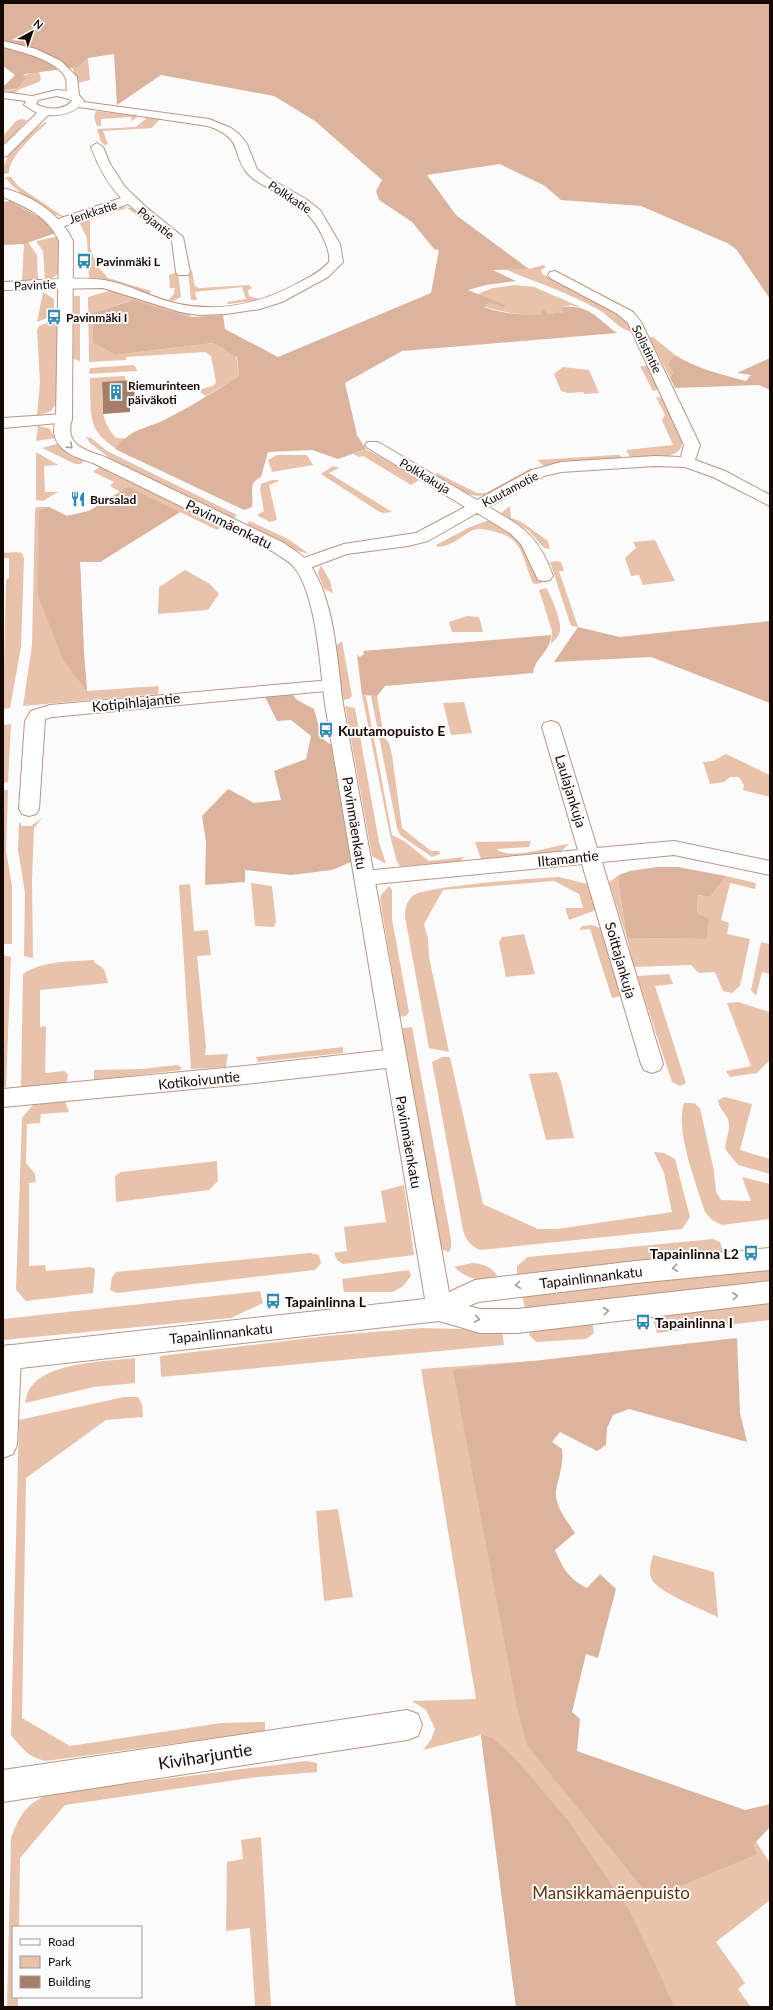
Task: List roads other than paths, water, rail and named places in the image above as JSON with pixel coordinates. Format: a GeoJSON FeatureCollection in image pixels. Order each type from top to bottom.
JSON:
{"type":"FeatureCollection","features":[{"type":"Feature","properties":{"kind":"street"},"geometry":{"type":"LineString","coordinates":[[3,44],[41,54],[57,62],[66,74],[71,77],[74,100],[65,110],[45,112],[39,111],[30,105],[32,99]]}},
{"type":"Feature","properties":{"kind":"street"},"geometry":{"type":"LineString","coordinates":[[3,95],[32,99],[49,93],[56,88],[66,74]]}},
{"type":"Feature","properties":{"kind":"street"},"geometry":{"type":"LineString","coordinates":[[49,93],[63,93],[74,100]]}},
{"type":"Feature","properties":{"kind":"street","name":"Polkkatie"},"geometry":{"type":"LineString","coordinates":[[66,283],[104,284],[189,310],[224,309],[261,305],[271,302],[321,277],[329,271],[336,259],[335,250],[314,212],[250,170],[241,144],[235,135],[219,126],[209,123],[74,100]]}},
{"type":"Feature","properties":{"kind":"street"},"geometry":{"type":"LineString","coordinates":[[3,153],[45,112]]}},
{"type":"Feature","properties":{"kind":"street","name":"Pojantie"},"geometry":{"type":"LineString","coordinates":[[97,147],[108,171],[128,200],[178,240],[183,272]]}},
{"type":"Feature","properties":{"kind":"street","name":"Pavinmäenkatu"},"geometry":{"type":"LineString","coordinates":[[3,181],[26,203]]}},
{"type":"Feature","properties":{"kind":"street","name":"Pavinmäenkatu"},"geometry":{"type":"LineString","coordinates":[[3,192],[26,203],[57,224],[64,233],[66,241],[64,419],[60,427],[60,434],[63,440],[82,455],[99,460],[278,548],[301,565],[311,581],[315,594],[439,1309]]}},
{"type":"Feature","properties":{"kind":"street","name":"Jenkkatie"},"geometry":{"type":"LineString","coordinates":[[57,224],[80,218],[128,200]]}},
{"type":"Feature","properties":{"kind":"street","name":"Solistintie"},"geometry":{"type":"LineString","coordinates":[[555,275],[621,310],[634,322],[692,445],[687,462]]}},
{"type":"Feature","properties":{"kind":"street","name":"Pavintie"},"geometry":{"type":"LineString","coordinates":[[3,286],[66,283]]}},
{"type":"Feature","properties":{"kind":"street"},"geometry":{"type":"LineString","coordinates":[[3,423],[64,419]]}},
{"type":"Feature","properties":{"kind":"street","name":"Polkkakuja"},"geometry":{"type":"LineString","coordinates":[[373,445],[516,530],[527,539],[534,549],[544,576]]}},
{"type":"Feature","properties":{"kind":"street","name":"Kuutamotie"},"geometry":{"type":"LineString","coordinates":[[301,565],[344,549],[408,541],[422,537],[538,473],[550,469],[655,461],[687,462],[702,467],[770,501]]}},
{"type":"Feature","properties":{"kind":"street","name":"Kotipihlajantie"},"geometry":{"type":"LineString","coordinates":[[29,809],[34,721],[38,715],[50,711],[129,703],[331,686]]}},
{"type":"Feature","properties":{"kind":"street","name":"Laulajankuja"},"geometry":{"type":"LineString","coordinates":[[551,727],[591,856]]}},
{"type":"Feature","properties":{"kind":"street","name":"Iltamantie"},"geometry":{"type":"LineString","coordinates":[[364,878],[674,848],[770,868]]}},
{"type":"Feature","properties":{"kind":"street","name":"Soittajankuja"},"geometry":{"type":"LineString","coordinates":[[591,856],[652,1064]]}},
{"type":"Feature","properties":{"kind":"street","name":"Kotikoivuntie"},"geometry":{"type":"LineString","coordinates":[[3,1098],[245,1075],[395,1058]]}},
{"type":"Feature","properties":{"kind":"street","name":"Tapainlinnankatu"},"geometry":{"type":"LineString","coordinates":[[5,1357],[439,1309],[475,1291],[629,1273],[770,1259]]}},
{"type":"Feature","properties":{"kind":"street","name":"Tapainlinnankatu"},"geometry":{"type":"LineString","coordinates":[[439,1309],[480,1321],[517,1321],[770,1292]]}},
{"type":"Feature","properties":{"kind":"street"},"geometry":{"type":"LineString","coordinates":[[3,1445],[5,1357]]}},
{"type":"Feature","properties":{"kind":"street","name":"Kiviharjuntie"},"geometry":{"type":"LineString","coordinates":[[3,1786],[407,1725]]}},
{"type":"Feature","properties":{"kind":"place","name":"Pavinmäki L"},"geometry":{"type":"Point","coordinates":[84,261]}},
{"type":"Feature","properties":{"kind":"place","name":"Pavinmäki I"},"geometry":{"type":"Point","coordinates":[54,317]}},
{"type":"Feature","properties":{"kind":"place","name":"Riemurinteen päiväkoti"},"geometry":{"type":"Point","coordinates":[116,392]}},
{"type":"Feature","properties":{"kind":"place","name":"Bursalad"},"geometry":{"type":"Point","coordinates":[78,499]}},
{"type":"Feature","properties":{"kind":"place","name":"Kuutamopuisto E"},"geometry":{"type":"Point","coordinates":[326,730]}},
{"type":"Feature","properties":{"kind":"place","name":"Tapainlinna L2"},"geometry":{"type":"Point","coordinates":[751,1253]}},
{"type":"Feature","properties":{"kind":"place","name":"Tapainlinna L"},"geometry":{"type":"Point","coordinates":[273,1301]}},
{"type":"Feature","properties":{"kind":"place","name":"Tapainlinna I"},"geometry":{"type":"Point","coordinates":[643,1322]}},
{"type":"Feature","properties":{"kind":"park label","name":"Mansikkamäenpuisto"},"geometry":{"type":"Point","coordinates":[611,1892]}}]}
